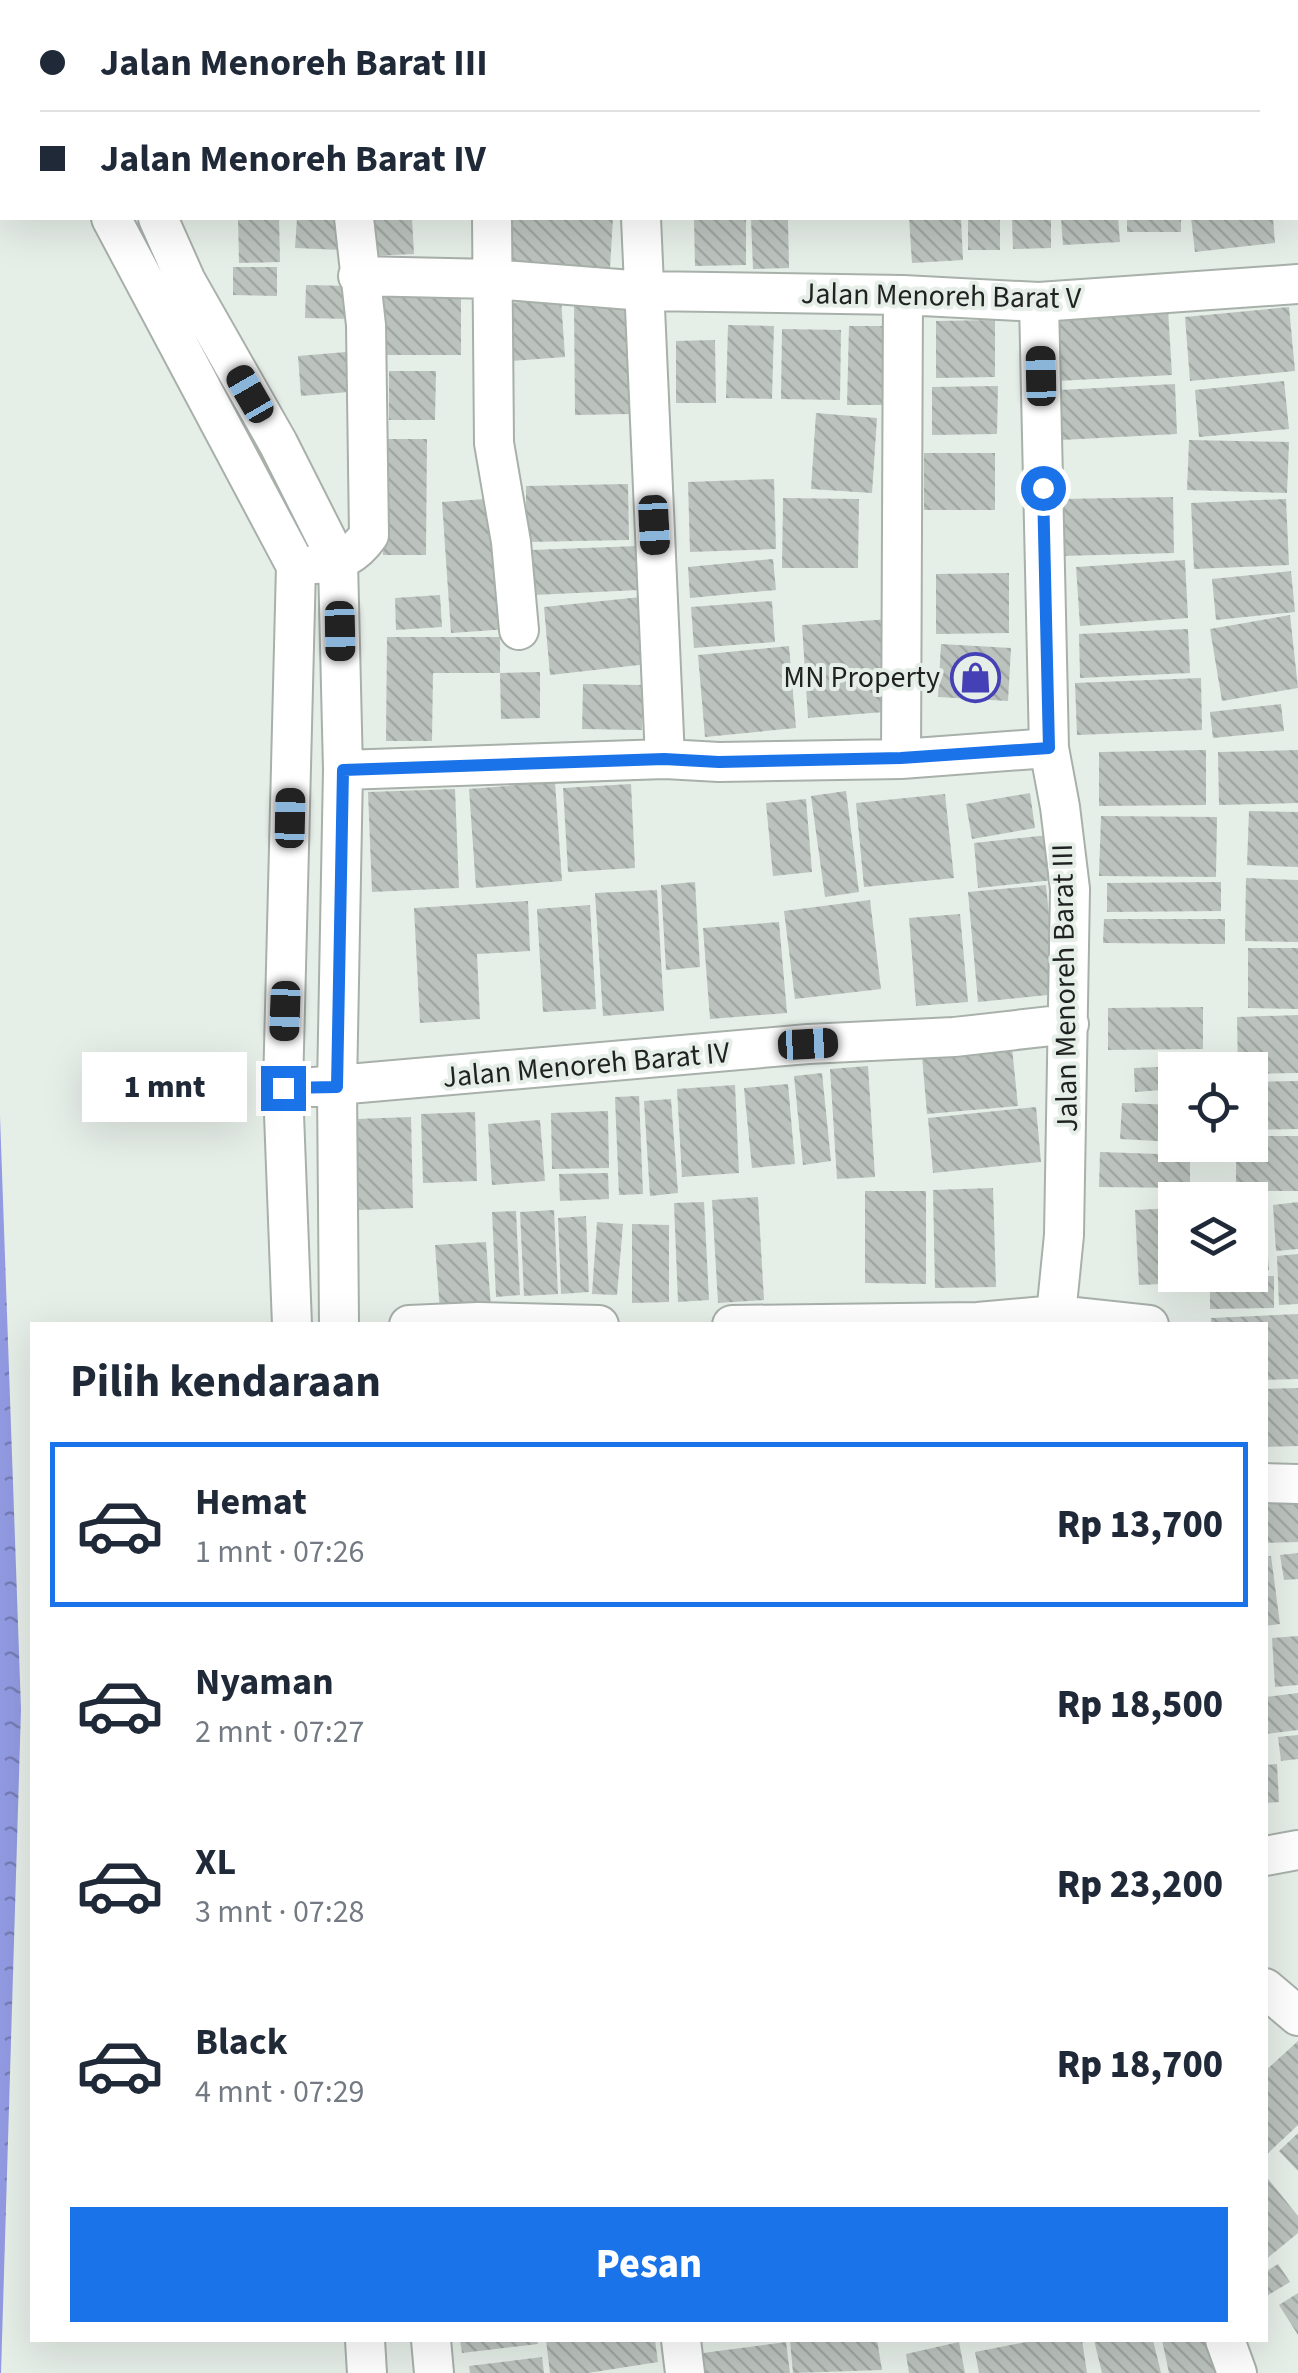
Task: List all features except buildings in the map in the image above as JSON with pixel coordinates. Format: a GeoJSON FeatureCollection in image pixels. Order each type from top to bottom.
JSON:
{"type":"FeatureCollection","features":[{"type":"Feature","properties":{"kind":"street"},"geometry":{"type":"LineString","coordinates":[[112,220],[296,566],[283,1088],[292,1322]]}},
{"type":"Feature","properties":{"kind":"street"},"geometry":{"type":"LineString","coordinates":[[159,220],[186,281],[278,443],[338,562],[343,770],[337,1087],[339,1322]]}},
{"type":"Feature","properties":{"kind":"street"},"geometry":{"type":"LineString","coordinates":[[296,566],[338,562],[356,553],[368,535],[366,324],[354,220]]}},
{"type":"Feature","properties":{"kind":"street"},"geometry":{"type":"LineString","coordinates":[[492,220],[494,443],[511,542],[519,630]]}},
{"type":"Feature","properties":{"kind":"street"},"geometry":{"type":"LineString","coordinates":[[641,220],[664,759]]}},
{"type":"Feature","properties":{"kind":"street","name":"Jalan Menoreh Barat V"},"geometry":{"type":"LineString","coordinates":[[358,276],[492,279],[644,291],[903,295],[1040,302],[1298,284]]}},
{"type":"Feature","properties":{"kind":"street"},"geometry":{"type":"LineString","coordinates":[[901,758],[903,295]]}},
{"type":"Feature","properties":{"kind":"street","name":"Jalan Menoreh Barat III"},"geometry":{"type":"LineString","coordinates":[[1040,302],[1049,748],[1070,890],[1064,1235],[1056,1315]]}},
{"type":"Feature","properties":{"kind":"street"},"geometry":{"type":"LineString","coordinates":[[343,770],[664,759],[719,762],[901,758],[1049,748]]}},
{"type":"Feature","properties":{"kind":"street","name":"Jalan Menoreh Barat IV"},"geometry":{"type":"LineString","coordinates":[[283,1088],[337,1087],[808,1044],[954,1037],[1069,1024]]}},
{"type":"Feature","properties":{"kind":"street"},"geometry":{"type":"LineString","coordinates":[[978,1322],[1056,1315],[1121,1322]]}},
{"type":"Feature","properties":{"kind":"street"},"geometry":{"type":"LineString","coordinates":[[1268,1484],[1298,1484]]}},
{"type":"Feature","properties":{"kind":"street"},"geometry":{"type":"LineString","coordinates":[[1268,1855],[1298,1850]]}},
{"type":"Feature","properties":{"kind":"street"},"geometry":{"type":"LineString","coordinates":[[1268,1991],[1298,2016]]}},
{"type":"Feature","properties":{"kind":"street"},"geometry":{"type":"LineString","coordinates":[[364,2342],[367,2373]]}},
{"type":"Feature","properties":{"kind":"street"},"geometry":{"type":"LineString","coordinates":[[431,2342],[434,2373]]}},
{"type":"Feature","properties":{"kind":"street"},"geometry":{"type":"LineString","coordinates":[[681,2342],[685,2373]]}},
{"type":"Feature","properties":{"kind":"street"},"geometry":{"type":"LineString","coordinates":[[1226,2342],[1236,2373]]}},
{"type":"Feature","properties":{"kind":"water"},"geometry":{"type":"Polygon","coordinates":[[[0,1116],[21,1709],[1,2373],[0,2373],[0,1116]]]}},
{"type":"Feature","properties":{"kind":"place","name":"MN Property"},"geometry":{"type":"Point","coordinates":[975,677]}},
{"type":"Feature","properties":{"kind":"route"},"geometry":{"type":"LineString","coordinates":[[283,1088],[337,1087],[343,770],[664,759],[719,762],[901,758],[1049,748],[1043,488]]}}]}
